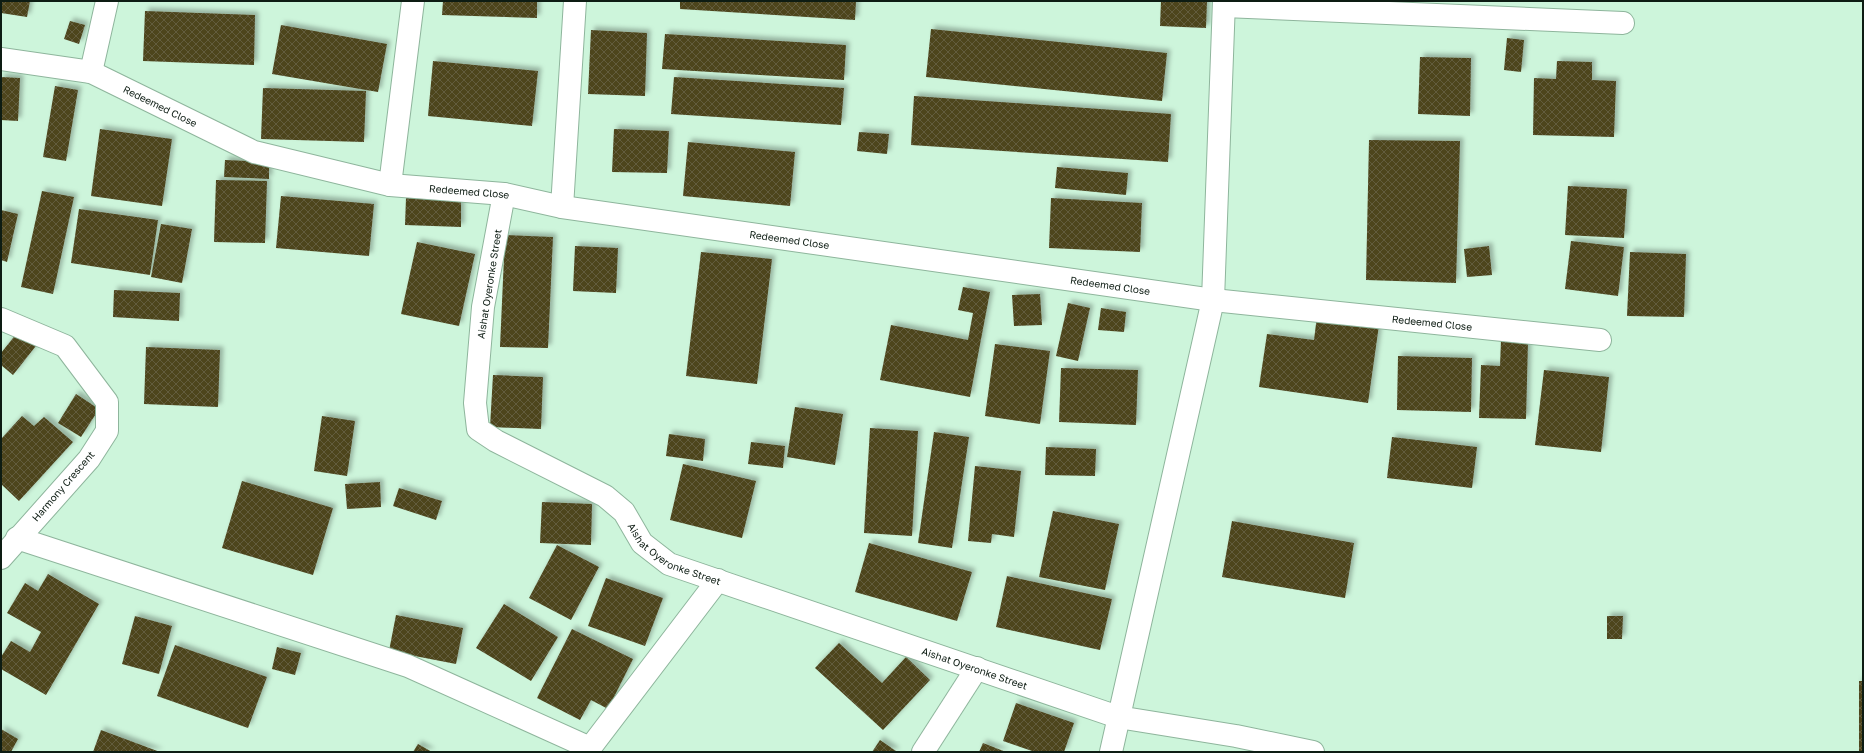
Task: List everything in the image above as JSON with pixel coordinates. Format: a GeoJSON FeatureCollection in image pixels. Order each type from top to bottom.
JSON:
{"type":"FeatureCollection","features":[{"type":"Feature","properties":{"kind":"street"},"geometry":{"type":"LineString","coordinates":[[92,72],[107,1]]}},
{"type":"Feature","properties":{"kind":"street"},"geometry":{"type":"LineString","coordinates":[[390,185],[413,1]]}},
{"type":"Feature","properties":{"kind":"street"},"geometry":{"type":"LineString","coordinates":[[562,207],[575,1]]}},
{"type":"Feature","properties":{"kind":"street"},"geometry":{"type":"LineString","coordinates":[[1111,752],[1213,300],[1224,4],[1623,23]]}},
{"type":"Feature","properties":{"kind":"street","name":"Redeemed Close"},"geometry":{"type":"LineString","coordinates":[[1,59],[92,72],[254,152],[390,185],[504,194],[562,207],[1213,300],[1600,340]]}},
{"type":"Feature","properties":{"kind":"street","name":"Aishat Oyeronke Street"},"geometry":{"type":"LineString","coordinates":[[504,194],[483,308],[475,403],[478,429],[496,441],[605,496],[624,512],[642,543],[669,564],[1118,717],[1236,736],[1313,752]]}},
{"type":"Feature","properties":{"kind":"street","name":"Harmony Crescent"},"geometry":{"type":"LineString","coordinates":[[1,319],[65,346],[107,402],[107,431],[89,459],[17,538],[1,558]]}},
{"type":"Feature","properties":{"kind":"street"},"geometry":{"type":"LineString","coordinates":[[17,538],[408,666],[588,750],[718,580]]}},
{"type":"Feature","properties":{"kind":"street"},"geometry":{"type":"LineString","coordinates":[[923,752],[977,668]]}},
{"type":"Feature","properties":{"kind":"building"},"geometry":{"type":"Polygon","coordinates":[[[1,1],[30,1],[27,17],[1,13],[1,1]]]}},
{"type":"Feature","properties":{"kind":"building"},"geometry":{"type":"Polygon","coordinates":[[[443,1],[537,1],[537,18],[442,15],[443,1]]]}},
{"type":"Feature","properties":{"kind":"building"},"geometry":{"type":"Polygon","coordinates":[[[680,1],[856,1],[855,20],[680,9],[680,1]]]}},
{"type":"Feature","properties":{"kind":"building"},"geometry":{"type":"Polygon","coordinates":[[[1161,1],[1207,1],[1206,28],[1160,26],[1161,1]]]}},
{"type":"Feature","properties":{"kind":"building"},"geometry":{"type":"Polygon","coordinates":[[[145,11],[255,15],[254,65],[143,61],[145,11]]]}},
{"type":"Feature","properties":{"kind":"building"},"geometry":{"type":"Polygon","coordinates":[[[70,21],[85,25],[79,44],[64,39],[70,21]]]}},
{"type":"Feature","properties":{"kind":"building"},"geometry":{"type":"Polygon","coordinates":[[[281,25],[387,44],[378,92],[272,74],[281,25]]]}},
{"type":"Feature","properties":{"kind":"building"},"geometry":{"type":"Polygon","coordinates":[[[931,29],[1167,53],[1162,101],[926,77],[931,29]]]}},
{"type":"Feature","properties":{"kind":"building"},"geometry":{"type":"Polygon","coordinates":[[[591,30],[647,33],[645,96],[588,94],[591,30]]]}},
{"type":"Feature","properties":{"kind":"building"},"geometry":{"type":"Polygon","coordinates":[[[665,34],[846,45],[844,80],[662,69],[665,34]]]}},
{"type":"Feature","properties":{"kind":"building"},"geometry":{"type":"Polygon","coordinates":[[[1507,38],[1524,40],[1521,72],[1504,70],[1507,38]]]}},
{"type":"Feature","properties":{"kind":"building"},"geometry":{"type":"Polygon","coordinates":[[[1420,57],[1471,58],[1470,116],[1418,114],[1420,57]]]}},
{"type":"Feature","properties":{"kind":"building"},"geometry":{"type":"Polygon","coordinates":[[[433,61],[538,71],[532,126],[428,116],[433,61]]]}},
{"type":"Feature","properties":{"kind":"building"},"geometry":{"type":"Polygon","coordinates":[[[1557,61],[1592,62],[1592,80],[1616,81],[1614,137],[1533,135],[1534,78],[1556,79],[1557,61]]]}},
{"type":"Feature","properties":{"kind":"building"},"geometry":{"type":"Polygon","coordinates":[[[1,77],[20,78],[18,121],[1,120],[1,77]]]}},
{"type":"Feature","properties":{"kind":"building"},"geometry":{"type":"Polygon","coordinates":[[[674,77],[844,88],[841,125],[671,114],[674,77]]]}},
{"type":"Feature","properties":{"kind":"building"},"geometry":{"type":"Polygon","coordinates":[[[55,86],[78,90],[66,161],[43,157],[55,86]]]}},
{"type":"Feature","properties":{"kind":"building"},"geometry":{"type":"Polygon","coordinates":[[[263,88],[366,91],[364,142],[261,139],[263,88]]]}},
{"type":"Feature","properties":{"kind":"building"},"geometry":{"type":"Polygon","coordinates":[[[914,96],[1171,114],[1168,162],[911,145],[914,96]]]}},
{"type":"Feature","properties":{"kind":"building"},"geometry":{"type":"Polygon","coordinates":[[[100,129],[172,139],[162,206],[91,196],[100,129]]]}},
{"type":"Feature","properties":{"kind":"building"},"geometry":{"type":"Polygon","coordinates":[[[614,129],[669,131],[667,173],[612,172],[614,129]]]}},
{"type":"Feature","properties":{"kind":"building"},"geometry":{"type":"Polygon","coordinates":[[[859,132],[889,134],[887,154],[857,151],[859,132]]]}},
{"type":"Feature","properties":{"kind":"building"},"geometry":{"type":"Polygon","coordinates":[[[1369,140],[1460,141],[1456,283],[1366,280],[1369,140]]]}},
{"type":"Feature","properties":{"kind":"building"},"geometry":{"type":"Polygon","coordinates":[[[688,142],[795,152],[790,206],[683,196],[688,142]]]}},
{"type":"Feature","properties":{"kind":"building"},"geometry":{"type":"Polygon","coordinates":[[[225,160],[269,162],[269,179],[224,177],[225,160]]]}},
{"type":"Feature","properties":{"kind":"building"},"geometry":{"type":"Polygon","coordinates":[[[1057,167],[1128,173],[1126,195],[1055,188],[1057,167]]]}},
{"type":"Feature","properties":{"kind":"building"},"geometry":{"type":"Polygon","coordinates":[[[216,180],[267,181],[265,243],[214,242],[216,180]]]}},
{"type":"Feature","properties":{"kind":"building"},"geometry":{"type":"Polygon","coordinates":[[[1568,186],[1627,189],[1624,238],[1565,235],[1568,186]]]}},
{"type":"Feature","properties":{"kind":"building"},"geometry":{"type":"Polygon","coordinates":[[[42,191],[74,197],[53,294],[21,287],[42,191]]]}},
{"type":"Feature","properties":{"kind":"building"},"geometry":{"type":"Polygon","coordinates":[[[281,196],[374,204],[369,256],[276,248],[281,196]]]}},
{"type":"Feature","properties":{"kind":"building"},"geometry":{"type":"Polygon","coordinates":[[[406,198],[461,200],[461,227],[405,225],[406,198]]]}},
{"type":"Feature","properties":{"kind":"building"},"geometry":{"type":"Polygon","coordinates":[[[1051,198],[1142,203],[1140,252],[1049,248],[1051,198]]]}},
{"type":"Feature","properties":{"kind":"building"},"geometry":{"type":"Polygon","coordinates":[[[79,209],[158,220],[150,275],[71,263],[79,209]]]}},
{"type":"Feature","properties":{"kind":"building"},"geometry":{"type":"Polygon","coordinates":[[[1,210],[18,214],[7,262],[1,260],[1,210]]]}},
{"type":"Feature","properties":{"kind":"building"},"geometry":{"type":"Polygon","coordinates":[[[161,224],[192,229],[182,283],[151,277],[161,224]]]}},
{"type":"Feature","properties":{"kind":"building"},"geometry":{"type":"Polygon","coordinates":[[[505,235],[553,237],[548,348],[500,347],[505,235]]]}},
{"type":"Feature","properties":{"kind":"building"},"geometry":{"type":"Polygon","coordinates":[[[1571,241],[1624,247],[1618,296],[1565,289],[1571,241]]]}},
{"type":"Feature","properties":{"kind":"building"},"geometry":{"type":"Polygon","coordinates":[[[417,242],[475,254],[459,326],[401,314],[417,242]]]}},
{"type":"Feature","properties":{"kind":"building"},"geometry":{"type":"Polygon","coordinates":[[[575,246],[618,248],[616,293],[573,291],[575,246]]]}},
{"type":"Feature","properties":{"kind":"building"},"geometry":{"type":"Polygon","coordinates":[[[1489,246],[1492,275],[1467,277],[1464,249],[1489,246]]]}},
{"type":"Feature","properties":{"kind":"building"},"geometry":{"type":"Polygon","coordinates":[[[701,252],[772,259],[757,384],[686,376],[701,252]]]}},
{"type":"Feature","properties":{"kind":"building"},"geometry":{"type":"Polygon","coordinates":[[[1630,252],[1686,254],[1684,317],[1627,316],[1630,252]]]}},
{"type":"Feature","properties":{"kind":"building"},"geometry":{"type":"Polygon","coordinates":[[[963,287],[990,292],[970,397],[880,380],[891,325],[968,340],[973,313],[958,310],[963,287]]]}},
{"type":"Feature","properties":{"kind":"building"},"geometry":{"type":"Polygon","coordinates":[[[114,290],[180,293],[179,321],[113,317],[114,290]]]}},
{"type":"Feature","properties":{"kind":"building"},"geometry":{"type":"Polygon","coordinates":[[[1040,294],[1042,325],[1014,326],[1012,295],[1040,294]]]}},
{"type":"Feature","properties":{"kind":"building"},"geometry":{"type":"Polygon","coordinates":[[[1068,303],[1090,308],[1078,361],[1056,356],[1068,303]]]}},
{"type":"Feature","properties":{"kind":"building"},"geometry":{"type":"Polygon","coordinates":[[[1101,308],[1126,312],[1124,332],[1098,330],[1101,308]]]}},
{"type":"Feature","properties":{"kind":"building"},"geometry":{"type":"Polygon","coordinates":[[[1317,316],[1379,325],[1368,403],[1259,387],[1267,334],[1314,340],[1317,316]]]}},
{"type":"Feature","properties":{"kind":"building"},"geometry":{"type":"Polygon","coordinates":[[[21,328],[39,342],[13,375],[1,365],[1,353],[21,328]]]}},
{"type":"Feature","properties":{"kind":"building"},"geometry":{"type":"Polygon","coordinates":[[[1501,340],[1528,341],[1526,419],[1479,418],[1481,365],[1500,366],[1501,340]]]}},
{"type":"Feature","properties":{"kind":"building"},"geometry":{"type":"Polygon","coordinates":[[[995,344],[1050,351],[1040,424],[985,416],[995,344]]]}},
{"type":"Feature","properties":{"kind":"building"},"geometry":{"type":"Polygon","coordinates":[[[146,347],[220,350],[218,407],[144,404],[146,347]]]}},
{"type":"Feature","properties":{"kind":"building"},"geometry":{"type":"Polygon","coordinates":[[[1398,356],[1472,358],[1471,412],[1397,410],[1398,356]]]}},
{"type":"Feature","properties":{"kind":"building"},"geometry":{"type":"Polygon","coordinates":[[[1061,368],[1138,370],[1136,425],[1059,422],[1061,368]]]}},
{"type":"Feature","properties":{"kind":"building"},"geometry":{"type":"Polygon","coordinates":[[[1544,370],[1609,377],[1601,452],[1535,445],[1544,370]]]}},
{"type":"Feature","properties":{"kind":"building"},"geometry":{"type":"Polygon","coordinates":[[[493,375],[543,377],[541,429],[490,427],[493,375]]]}},
{"type":"Feature","properties":{"kind":"building"},"geometry":{"type":"Polygon","coordinates":[[[76,394],[99,409],[81,437],[58,423],[76,394]]]}},
{"type":"Feature","properties":{"kind":"building"},"geometry":{"type":"Polygon","coordinates":[[[795,407],[843,414],[835,465],[787,457],[795,407]]]}},
{"type":"Feature","properties":{"kind":"building"},"geometry":{"type":"Polygon","coordinates":[[[22,416],[34,426],[44,417],[73,442],[19,501],[1,484],[1,439],[22,416]]]}},
{"type":"Feature","properties":{"kind":"building"},"geometry":{"type":"Polygon","coordinates":[[[322,416],[355,421],[347,476],[314,471],[322,416]]]}},
{"type":"Feature","properties":{"kind":"building"},"geometry":{"type":"Polygon","coordinates":[[[870,428],[918,431],[912,536],[864,533],[870,428]]]}},
{"type":"Feature","properties":{"kind":"building"},"geometry":{"type":"Polygon","coordinates":[[[934,432],[969,437],[952,548],[918,543],[934,432]]]}},
{"type":"Feature","properties":{"kind":"building"},"geometry":{"type":"Polygon","coordinates":[[[669,434],[705,439],[703,461],[666,456],[669,434]]]}},
{"type":"Feature","properties":{"kind":"building"},"geometry":{"type":"Polygon","coordinates":[[[1392,437],[1477,447],[1472,488],[1387,478],[1392,437]]]}},
{"type":"Feature","properties":{"kind":"building"},"geometry":{"type":"Polygon","coordinates":[[[751,442],[785,446],[783,468],[748,464],[751,442]]]}},
{"type":"Feature","properties":{"kind":"building"},"geometry":{"type":"Polygon","coordinates":[[[1046,447],[1096,449],[1095,476],[1045,475],[1046,447]]]}},
{"type":"Feature","properties":{"kind":"building"},"geometry":{"type":"Polygon","coordinates":[[[683,464],[756,481],[742,538],[670,520],[683,464]]]}},
{"type":"Feature","properties":{"kind":"building"},"geometry":{"type":"Polygon","coordinates":[[[975,466],[1021,471],[1014,537],[992,534],[991,543],[968,541],[975,466]]]}},
{"type":"Feature","properties":{"kind":"building"},"geometry":{"type":"Polygon","coordinates":[[[242,481],[333,508],[313,575],[222,548],[242,481]]]}},
{"type":"Feature","properties":{"kind":"building"},"geometry":{"type":"Polygon","coordinates":[[[380,482],[381,507],[347,509],[345,484],[380,482]]]}},
{"type":"Feature","properties":{"kind":"building"},"geometry":{"type":"Polygon","coordinates":[[[399,488],[442,501],[436,520],[393,506],[399,488]]]}},
{"type":"Feature","properties":{"kind":"building"},"geometry":{"type":"Polygon","coordinates":[[[542,502],[592,504],[591,545],[540,543],[542,502]]]}},
{"type":"Feature","properties":{"kind":"building"},"geometry":{"type":"Polygon","coordinates":[[[1053,511],[1119,524],[1105,590],[1039,577],[1053,511]]]}},
{"type":"Feature","properties":{"kind":"building"},"geometry":{"type":"Polygon","coordinates":[[[1232,521],[1354,543],[1345,598],[1222,577],[1232,521]]]}},
{"type":"Feature","properties":{"kind":"building"},"geometry":{"type":"Polygon","coordinates":[[[869,543],[972,572],[957,621],[855,592],[869,543]]]}},
{"type":"Feature","properties":{"kind":"building"},"geometry":{"type":"Polygon","coordinates":[[[557,545],[599,567],[571,620],[529,598],[557,545]]]}},
{"type":"Feature","properties":{"kind":"building"},"geometry":{"type":"Polygon","coordinates":[[[48,574],[99,604],[46,695],[1,669],[1,657],[11,641],[30,652],[41,632],[7,613],[25,583],[38,591],[48,574]]]}},
{"type":"Feature","properties":{"kind":"building"},"geometry":{"type":"Polygon","coordinates":[[[1007,576],[1112,599],[1100,650],[996,627],[1007,576]]]}},
{"type":"Feature","properties":{"kind":"building"},"geometry":{"type":"Polygon","coordinates":[[[606,578],[663,598],[645,646],[588,626],[606,578]]]}},
{"type":"Feature","properties":{"kind":"building"},"geometry":{"type":"Polygon","coordinates":[[[504,604],[558,637],[531,681],[476,648],[504,604]]]}},
{"type":"Feature","properties":{"kind":"building"},"geometry":{"type":"Polygon","coordinates":[[[396,615],[463,628],[456,664],[389,651],[396,615]]]}},
{"type":"Feature","properties":{"kind":"building"},"geometry":{"type":"Polygon","coordinates":[[[135,616],[172,626],[159,674],[122,664],[135,616]]]}},
{"type":"Feature","properties":{"kind":"building"},"geometry":{"type":"Polygon","coordinates":[[[1607,616],[1623,616],[1622,639],[1607,639],[1607,616]]]}},
{"type":"Feature","properties":{"kind":"building"},"geometry":{"type":"Polygon","coordinates":[[[572,629],[633,659],[608,709],[591,700],[580,720],[537,698],[572,629]]]}},
{"type":"Feature","properties":{"kind":"building"},"geometry":{"type":"Polygon","coordinates":[[[839,643],[882,683],[906,657],[930,680],[883,730],[815,668],[839,643]]]}},
{"type":"Feature","properties":{"kind":"building"},"geometry":{"type":"Polygon","coordinates":[[[175,645],[267,677],[248,728],[157,696],[175,645]]]}},
{"type":"Feature","properties":{"kind":"building"},"geometry":{"type":"Polygon","coordinates":[[[277,647],[301,653],[295,675],[272,669],[277,647]]]}},
{"type":"Feature","properties":{"kind":"building"},"geometry":{"type":"Polygon","coordinates":[[[1859,681],[1863,681],[1863,752],[1859,752],[1859,681]]]}},
{"type":"Feature","properties":{"kind":"building"},"geometry":{"type":"Polygon","coordinates":[[[1016,703],[1074,723],[1064,752],[1035,752],[1003,741],[1016,703]]]}},
{"type":"Feature","properties":{"kind":"building"},"geometry":{"type":"Polygon","coordinates":[[[1,729],[18,739],[11,752],[1,752],[1,729]]]}},
{"type":"Feature","properties":{"kind":"building"},"geometry":{"type":"Polygon","coordinates":[[[101,730],[160,752],[93,752],[101,730]]]}},
{"type":"Feature","properties":{"kind":"building"},"geometry":{"type":"Polygon","coordinates":[[[880,740],[896,751],[872,752],[880,740]]]}},
{"type":"Feature","properties":{"kind":"building"},"geometry":{"type":"Polygon","coordinates":[[[983,743],[1006,752],[979,752],[983,743]]]}},
{"type":"Feature","properties":{"kind":"building"},"geometry":{"type":"Polygon","coordinates":[[[418,744],[432,752],[413,752],[418,744]]]}}]}
